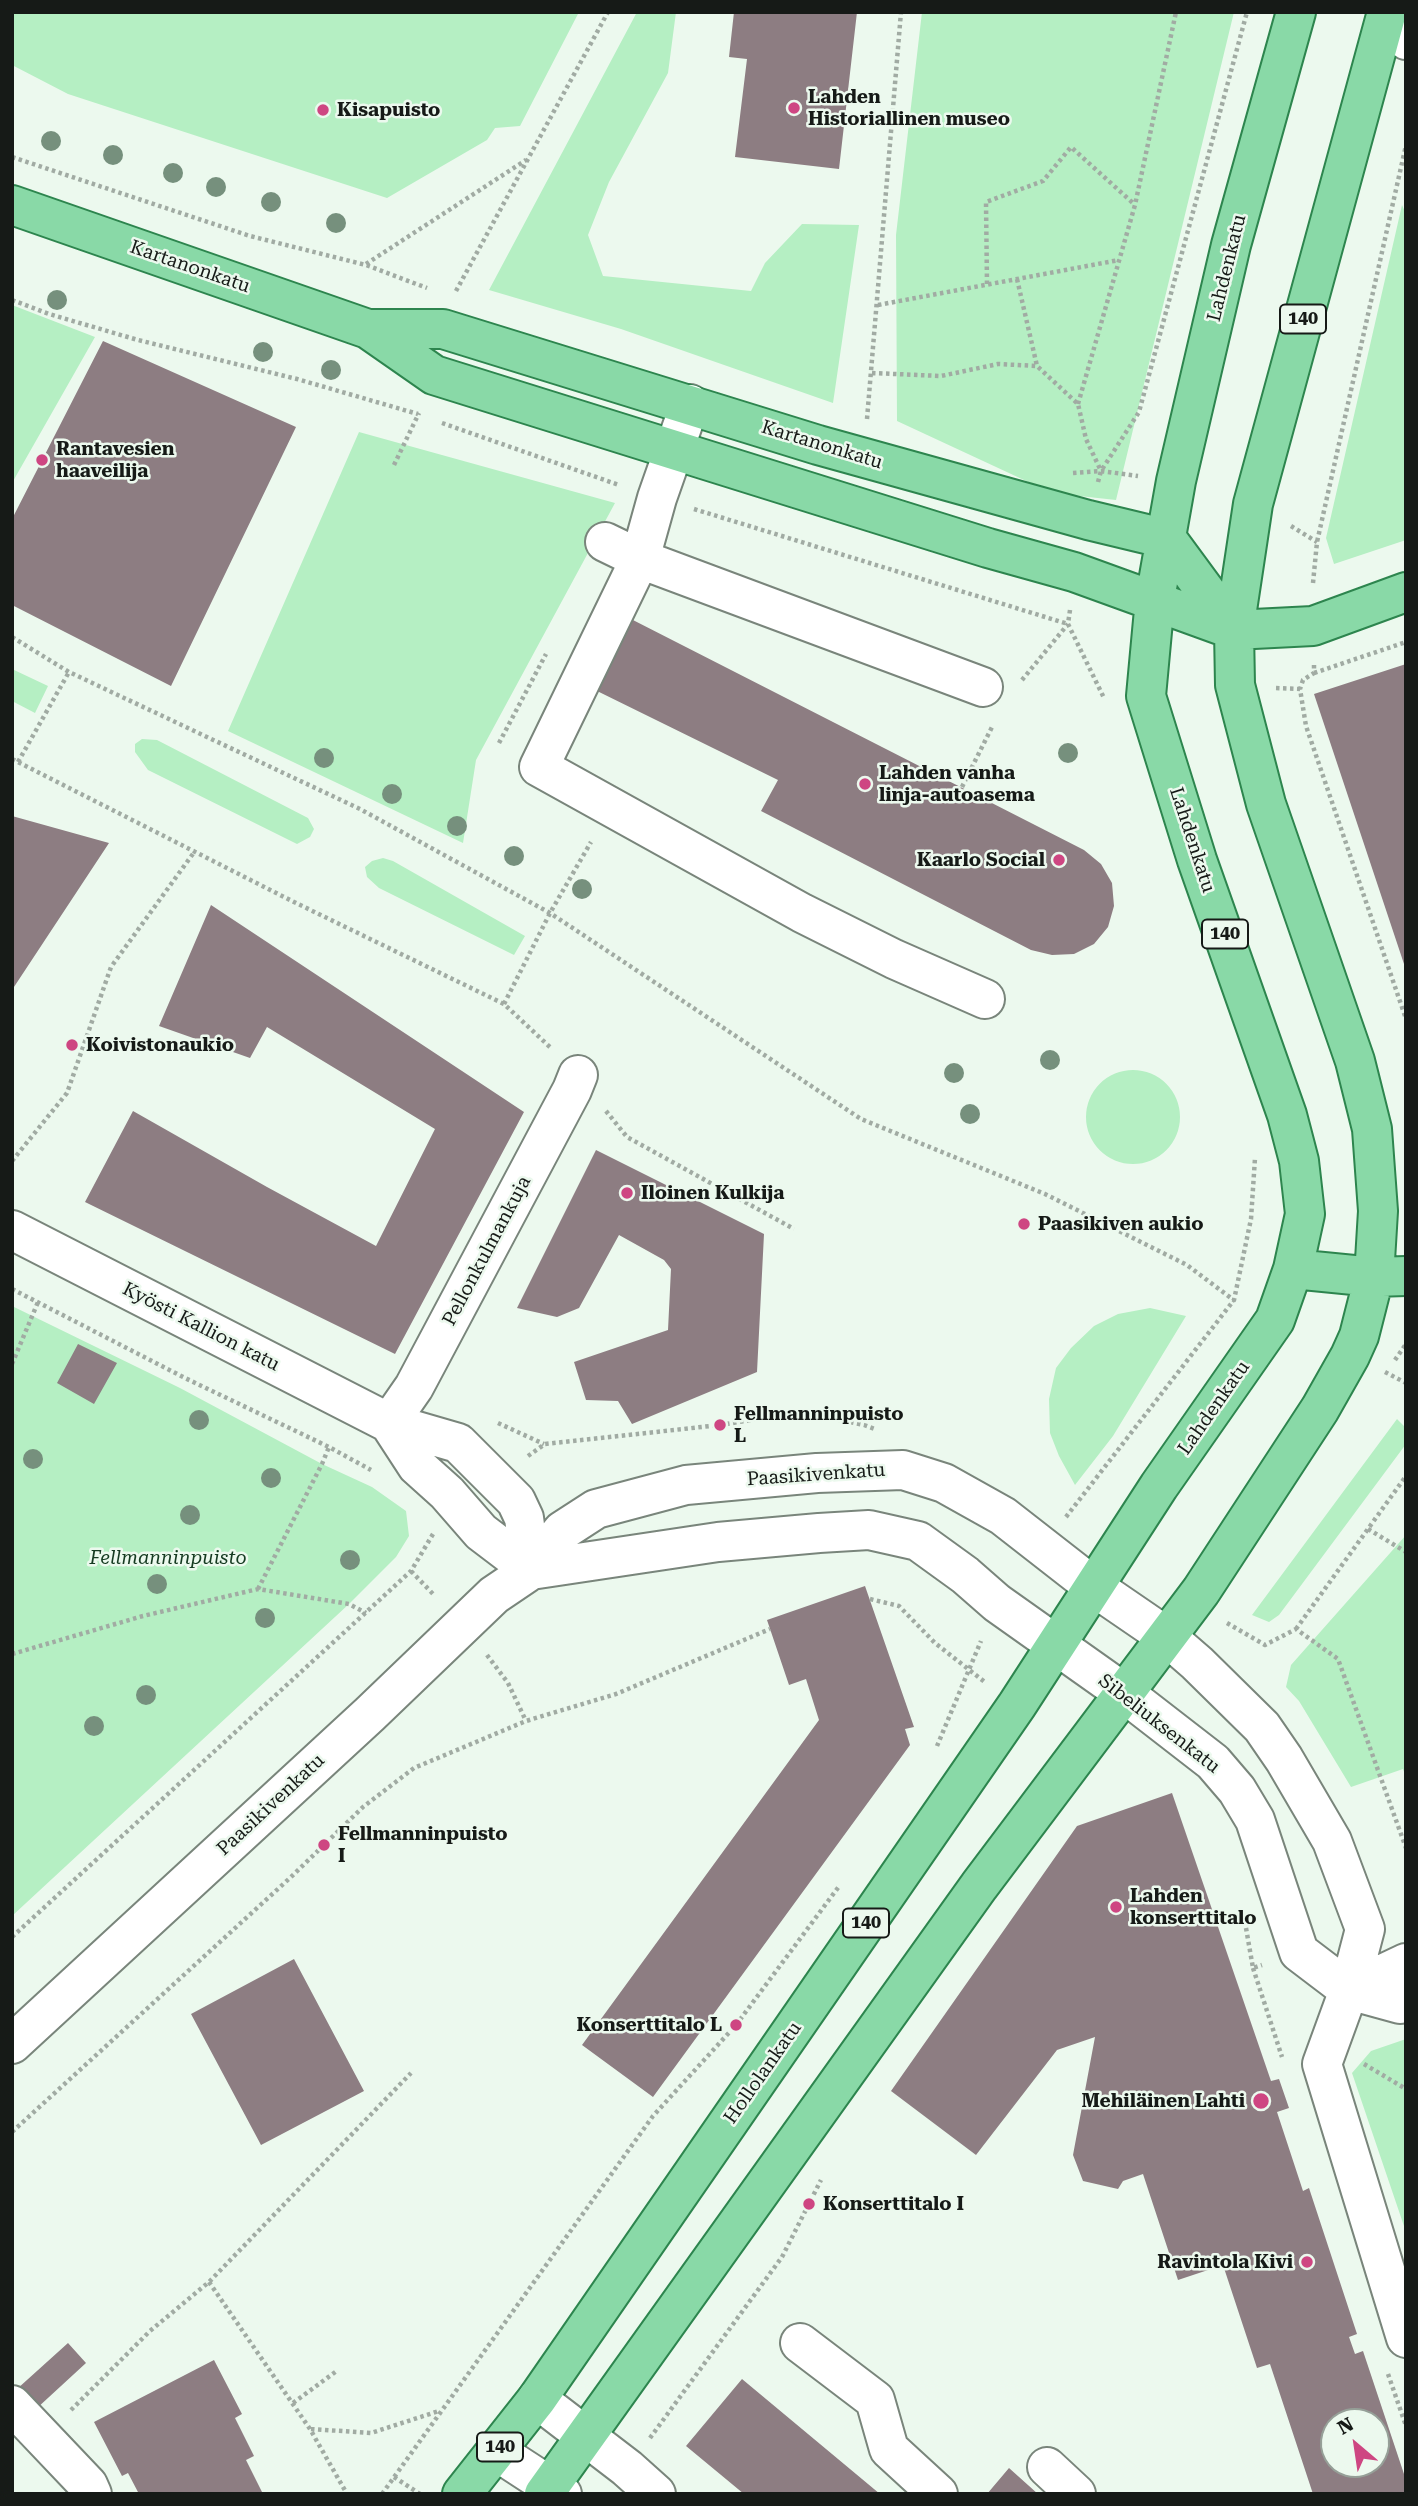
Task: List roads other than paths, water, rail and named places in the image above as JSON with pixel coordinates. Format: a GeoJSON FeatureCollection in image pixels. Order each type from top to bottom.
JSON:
{"type":"FeatureCollection","features":[{"type":"Feature","properties":{"kind":"main road","name":"Lahdenkatu"},"geometry":{"type":"LineString","coordinates":[[1056,1646],[1159,1486],[1275,1320],[1293,1269],[1305,1214],[1298,1161],[1287,1115],[1197,860],[1146,696],[1155,599],[1176,481],[1231,244],[1296,12]]}},
{"type":"Feature","properties":{"kind":"main road","name":"140"},"geometry":{"type":"LineString","coordinates":[[1387,12],[1252,504],[1234,630],[1235,685],[1265,804],[1354,1061],[1372,1129],[1378,1211],[1390,1277]]}},
{"type":"Feature","properties":{"kind":"main road","name":"Kartanonkatu"},"geometry":{"type":"LineString","coordinates":[[12,205],[368,329],[434,374],[988,548],[1074,572],[1155,599],[1234,630]]}},
{"type":"Feature","properties":{"kind":"main road","name":"Kartanonkatu"},"geometry":{"type":"LineString","coordinates":[[368,329],[443,329],[818,445],[1088,520],[1167,539]]}},
{"type":"Feature","properties":{"kind":"main road"},"geometry":{"type":"LineString","coordinates":[[1167,539],[1234,630],[1312,626],[1406,592]]}},
{"type":"Feature","properties":{"kind":"main road"},"geometry":{"type":"LineString","coordinates":[[552,2491],[587,2436],[979,1886],[1200,1591],[1281,1469],[1350,1356],[1365,1316],[1390,1277],[1293,1269]]}},
{"type":"Feature","properties":{"kind":"main road","name":"Hollolankatu"},"geometry":{"type":"LineString","coordinates":[[462,2494],[537,2399],[1056,1646]]}},
{"type":"Feature","properties":{"kind":"street"},"geometry":{"type":"LineString","coordinates":[[1394,12],[1406,40]]}},
{"type":"Feature","properties":{"kind":"street"},"geometry":{"type":"LineString","coordinates":[[690,404],[657,498],[640,559],[539,766],[802,913],[894,959],[985,999]]}},
{"type":"Feature","properties":{"kind":"street"},"geometry":{"type":"LineString","coordinates":[[605,542],[640,559],[983,687]]}},
{"type":"Feature","properties":{"kind":"street","name":"Pellonkulmankuja"},"geometry":{"type":"LineString","coordinates":[[389,1423],[421,1375],[578,1075]]}},
{"type":"Feature","properties":{"kind":"street","name":"Kyösti Kallion katu"},"geometry":{"type":"LineString","coordinates":[[12,1230],[389,1423],[458,1443],[516,1501],[524,1518],[531,1570]]}},
{"type":"Feature","properties":{"kind":"street","name":"Paasikivenkatu"},"geometry":{"type":"LineString","coordinates":[[12,2044],[370,1714],[494,1595],[531,1570],[562,1531],[596,1509],[686,1485],[817,1473],[904,1470],[944,1483],[1003,1517],[1094,1587]]}},
{"type":"Feature","properties":{"kind":"street","name":"Paasikivenkatu"},"geometry":{"type":"LineString","coordinates":[[531,1570],[718,1542],[869,1530],[918,1541],[1056,1646]]}},
{"type":"Feature","properties":{"kind":"street"},"geometry":{"type":"LineString","coordinates":[[1094,1587],[1167,1637],[1262,1727],[1332,1841],[1365,1929],[1349,1990],[1322,2064],[1406,2338]]}},
{"type":"Feature","properties":{"kind":"street","name":"Sibeliuksenkatu"},"geometry":{"type":"LineString","coordinates":[[1056,1646],[1125,1693],[1213,1762],[1237,1790],[1255,1820],[1299,1952],[1349,1990]]}},
{"type":"Feature","properties":{"kind":"street"},"geometry":{"type":"LineString","coordinates":[[1349,1990],[1406,1963]]}},
{"type":"Feature","properties":{"kind":"street"},"geometry":{"type":"LineString","coordinates":[[1349,1990],[1400,2004],[1406,2002]]}},
{"type":"Feature","properties":{"kind":"street"},"geometry":{"type":"LineString","coordinates":[[800,2343],[875,2400],[888,2449],[938,2494]]}},
{"type":"Feature","properties":{"kind":"street"},"geometry":{"type":"LineString","coordinates":[[537,2399],[587,2436],[656,2494]]}},
{"type":"Feature","properties":{"kind":"street"},"geometry":{"type":"LineString","coordinates":[[12,2405],[88,2485],[92,2494]]}},
{"type":"Feature","properties":{"kind":"street"},"geometry":{"type":"LineString","coordinates":[[496,2451],[552,2491]]}},
{"type":"Feature","properties":{"kind":"street"},"geometry":{"type":"LineString","coordinates":[[1047,2466],[1076,2494]]}},
{"type":"Feature","properties":{"kind":"place","name":"Lahden Historiallinen museo"},"geometry":{"type":"Point","coordinates":[794,108]}},
{"type":"Feature","properties":{"kind":"place","name":"Kisapuisto"},"geometry":{"type":"Point","coordinates":[323,110]}},
{"type":"Feature","properties":{"kind":"place","name":"Rantavesien haaveilija"},"geometry":{"type":"Point","coordinates":[42,460]}},
{"type":"Feature","properties":{"kind":"place","name":"Lahden vanha linja-autoasema"},"geometry":{"type":"Point","coordinates":[865,784]}},
{"type":"Feature","properties":{"kind":"place","name":"Kaarlo Social"},"geometry":{"type":"Point","coordinates":[1059,860]}},
{"type":"Feature","properties":{"kind":"place","name":"Koivistonaukio"},"geometry":{"type":"Point","coordinates":[72,1045]}},
{"type":"Feature","properties":{"kind":"place","name":"Iloinen Kulkija"},"geometry":{"type":"Point","coordinates":[627,1193]}},
{"type":"Feature","properties":{"kind":"place","name":"Paasikiven aukio"},"geometry":{"type":"Point","coordinates":[1024,1224]}},
{"type":"Feature","properties":{"kind":"place","name":"Fellmanninpuisto L"},"geometry":{"type":"Point","coordinates":[720,1425]}},
{"type":"Feature","properties":{"kind":"place","name":"Fellmanninpuisto I"},"geometry":{"type":"Point","coordinates":[324,1845]}},
{"type":"Feature","properties":{"kind":"place","name":"Lahden konserttitalo"},"geometry":{"type":"Point","coordinates":[1116,1907]}},
{"type":"Feature","properties":{"kind":"place","name":"Konserttitalo L"},"geometry":{"type":"Point","coordinates":[736,2025]}},
{"type":"Feature","properties":{"kind":"place","name":"Mehiläinen Lahti"},"geometry":{"type":"Point","coordinates":[1261,2101]}},
{"type":"Feature","properties":{"kind":"place","name":"Konserttitalo I"},"geometry":{"type":"Point","coordinates":[809,2204]}},
{"type":"Feature","properties":{"kind":"place","name":"Ravintola Kivi"},"geometry":{"type":"Point","coordinates":[1307,2262]}},
{"type":"Feature","properties":{"kind":"park label","name":"Fellmanninpuisto"},"geometry":{"type":"Point","coordinates":[168,1558]}}]}
